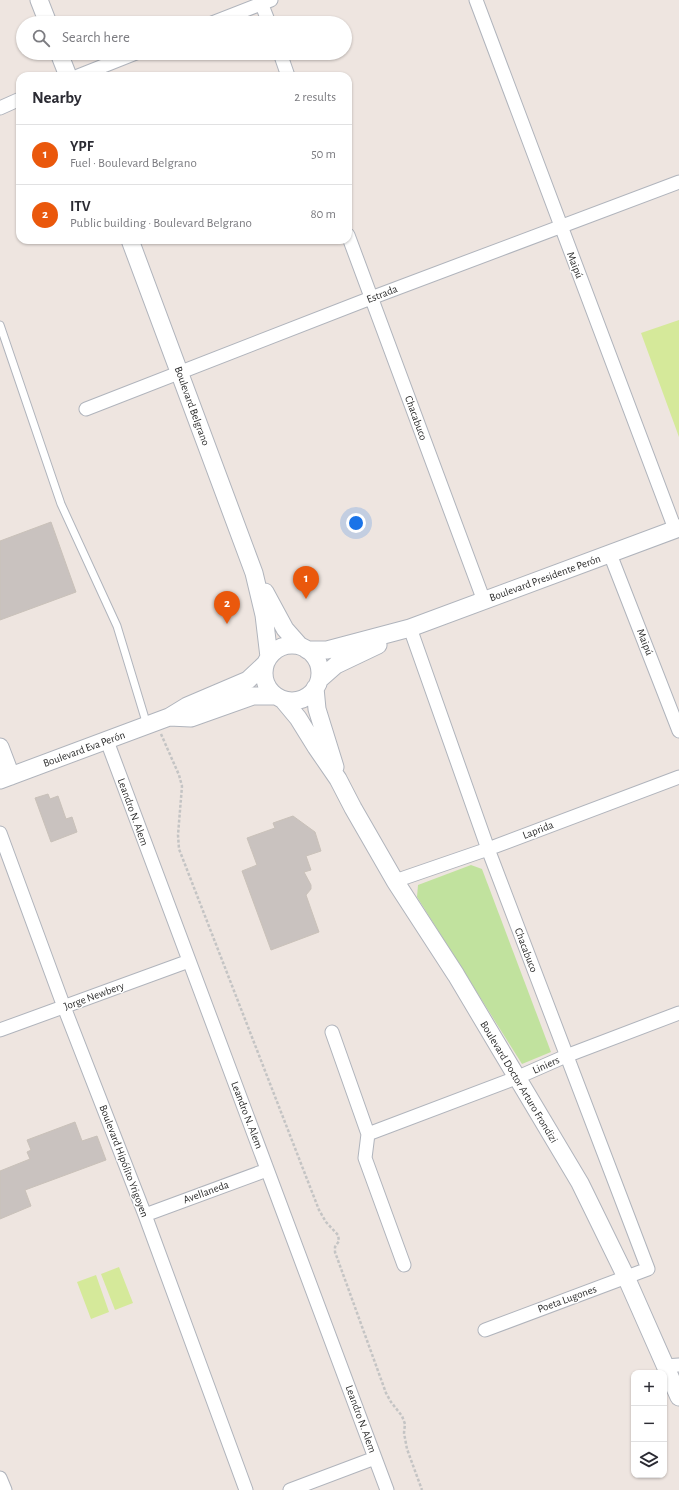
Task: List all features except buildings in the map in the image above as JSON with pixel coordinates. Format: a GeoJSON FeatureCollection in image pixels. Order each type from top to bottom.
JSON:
{"type":"FeatureCollection","features":[{"type":"Feature","properties":{"kind":"street"},"geometry":{"type":"LineString","coordinates":[[38,0],[45,16]]}},
{"type":"Feature","properties":{"kind":"street","name":"Maipú"},"geometry":{"type":"LineString","coordinates":[[476,0],[677,529]]}},
{"type":"Feature","properties":{"kind":"street"},"geometry":{"type":"LineString","coordinates":[[229,16],[264,1],[267,16]]}},
{"type":"Feature","properties":{"kind":"street"},"geometry":{"type":"LineString","coordinates":[[62,60],[66,72]]}},
{"type":"Feature","properties":{"kind":"street"},"geometry":{"type":"LineString","coordinates":[[88,72],[118,60]]}},
{"type":"Feature","properties":{"kind":"street"},"geometry":{"type":"LineString","coordinates":[[282,60],[287,72]]}},
{"type":"Feature","properties":{"kind":"street"},"geometry":{"type":"LineString","coordinates":[[0,108],[16,102]]}},
{"type":"Feature","properties":{"kind":"street","name":"Estrada"},"geometry":{"type":"LineString","coordinates":[[86,409],[180,371],[679,182]]}},
{"type":"Feature","properties":{"kind":"street","name":"Boulevard Belgrano"},"geometry":{"type":"LineString","coordinates":[[132,244],[254,573],[264,615],[267,661]]}},
{"type":"Feature","properties":{"kind":"street","name":"Chacabuco"},"geometry":{"type":"LineString","coordinates":[[351,244],[484,601]]}},
{"type":"Feature","properties":{"kind":"street","name":"Boulevard Presidente Perón"},"geometry":{"type":"LineString","coordinates":[[157,721],[186,706],[248,680],[267,661],[275,650],[283,646],[291,645],[303,648],[327,650],[410,628],[677,529]]}},
{"type":"Feature","properties":{"kind":"street","name":"Maipú"},"geometry":{"type":"LineString","coordinates":[[610,554],[679,731]]}},
{"type":"Feature","properties":{"kind":"street","name":"Boulevard Belgrano"},"geometry":{"type":"LineString","coordinates":[[254,573],[285,628],[303,648]]}},
{"type":"Feature","properties":{"kind":"street","name":"Chacabuco"},"geometry":{"type":"LineString","coordinates":[[410,628],[488,849],[648,1269]]}},
{"type":"Feature","properties":{"kind":"street","name":"Boulevard Presidente Perón"},"geometry":{"type":"LineString","coordinates":[[157,721],[191,718],[253,696],[279,698],[292,701],[301,699],[309,695],[317,684],[336,665],[410,628]]}},
{"type":"Feature","properties":{"kind":"street"},"geometry":{"type":"LineString","coordinates":[[303,648],[313,655],[318,662],[320,671],[317,684]]}},
{"type":"Feature","properties":{"kind":"street"},"geometry":{"type":"LineString","coordinates":[[267,661],[264,673],[265,682],[269,690],[279,698]]}},
{"type":"Feature","properties":{"kind":"street","name":"Boulevard Doctor Arturo Frondizi"},"geometry":{"type":"LineString","coordinates":[[317,684],[316,709],[327,739],[338,779]]}},
{"type":"Feature","properties":{"kind":"street","name":"Boulevard Doctor Arturo Frondizi"},"geometry":{"type":"LineString","coordinates":[[279,698],[298,718],[338,779],[395,881],[456,976],[580,1183],[672,1366],[679,1397]]}},
{"type":"Feature","properties":{"kind":"street","name":"Boulevard Eva Perón"},"geometry":{"type":"LineString","coordinates":[[5,778],[157,721]]}},
{"type":"Feature","properties":{"kind":"street","name":"Leandro N. Alem"},"geometry":{"type":"LineString","coordinates":[[107,741],[387,1490]]}},
{"type":"Feature","properties":{"kind":"street"},"geometry":{"type":"LineString","coordinates":[[0,747],[5,778]]}},
{"type":"Feature","properties":{"kind":"street","name":"Laprida"},"geometry":{"type":"LineString","coordinates":[[395,881],[488,849],[679,777]]}},
{"type":"Feature","properties":{"kind":"street","name":"Boulevard Hipólito Yrigoyen"},"geometry":{"type":"LineString","coordinates":[[0,833],[64,1007],[145,1215],[246,1490]]}},
{"type":"Feature","properties":{"kind":"street","name":"Jorge Newbery"},"geometry":{"type":"LineString","coordinates":[[0,1030],[189,961]]}},
{"type":"Feature","properties":{"kind":"street","name":"Liniers"},"geometry":{"type":"LineString","coordinates":[[368,1134],[516,1078],[566,1056],[679,1013]]}},
{"type":"Feature","properties":{"kind":"street"},"geometry":{"type":"LineString","coordinates":[[332,1032],[368,1134],[365,1158],[404,1265]]}},
{"type":"Feature","properties":{"kind":"street","name":"Avellaneda"},"geometry":{"type":"LineString","coordinates":[[145,1215],[267,1170]]}},
{"type":"Feature","properties":{"kind":"street","name":"Poeta Lugones"},"geometry":{"type":"LineString","coordinates":[[485,1330],[648,1269]]}},
{"type":"Feature","properties":{"kind":"street"},"geometry":{"type":"LineString","coordinates":[[290,1490],[375,1458]]}},
{"type":"Feature","properties":{"kind":"street"},"geometry":{"type":"LineString","coordinates":[[0,1478],[4,1490]]}},
{"type":"Feature","properties":{"kind":"lane"},"geometry":{"type":"LineString","coordinates":[[0,325],[61,504],[117,626],[157,721]]}},
{"type":"Feature","properties":{"kind":"path"},"geometry":{"type":"LineString","coordinates":[[157,721],[182,786],[178,835],[179,848],[320,1210],[326,1222],[338,1235],[339,1241],[335,1246],[335,1252],[386,1393],[402,1416],[405,1424],[404,1433],[407,1449],[422,1490]]}},
{"type":"Feature","properties":{"kind":"green space"},"geometry":{"type":"Polygon","coordinates":[[[679,320],[679,437],[641,333],[679,320]]]}},
{"type":"Feature","properties":{"kind":"green space"},"geometry":{"type":"Polygon","coordinates":[[[471,865],[482,869],[551,1052],[522,1064],[417,897],[418,885],[471,865]]]}},
{"type":"Feature","properties":{"kind":"green space"},"geometry":{"type":"Polygon","coordinates":[[[119,1267],[133,1303],[115,1310],[101,1274],[119,1267]]]}},
{"type":"Feature","properties":{"kind":"green space"},"geometry":{"type":"Polygon","coordinates":[[[96,1275],[109,1312],[91,1319],[77,1282],[96,1275]]]}},
{"type":"Feature","properties":{"kind":"place","name":"YPF"},"geometry":{"type":"Point","coordinates":[306,599]}},
{"type":"Feature","properties":{"kind":"place","name":"ITV"},"geometry":{"type":"Point","coordinates":[227,624]}}]}
